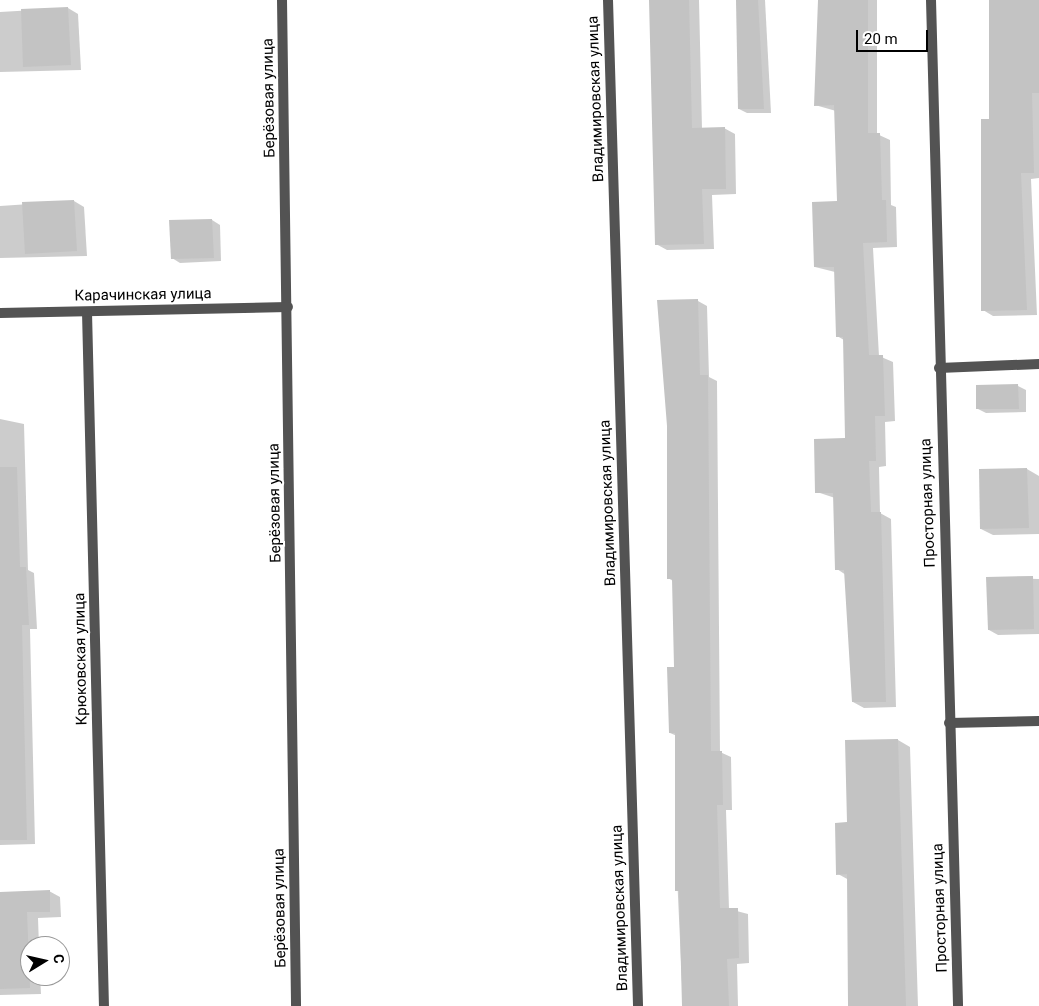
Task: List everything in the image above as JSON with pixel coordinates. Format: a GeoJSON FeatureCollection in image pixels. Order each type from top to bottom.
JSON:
{"type":"FeatureCollection","features":[{"type":"Feature","properties":{"kind":"street","name":"Берёзовая улица"},"geometry":{"type":"LineString","coordinates":[[282,0],[288,307],[296,1006]]}},
{"type":"Feature","properties":{"kind":"street","name":"Владимировская улица"},"geometry":{"type":"LineString","coordinates":[[608,0],[638,1006]]}},
{"type":"Feature","properties":{"kind":"street","name":"Просторная улица"},"geometry":{"type":"LineString","coordinates":[[932,0],[949,723],[958,1006]]}},
{"type":"Feature","properties":{"kind":"street","name":"Карачинская улица"},"geometry":{"type":"LineString","coordinates":[[0,313],[288,307]]}},
{"type":"Feature","properties":{"kind":"street","name":"Крюковская улица"},"geometry":{"type":"LineString","coordinates":[[87,312],[104,1006]]}},
{"type":"Feature","properties":{"kind":"street"},"geometry":{"type":"LineString","coordinates":[[940,368],[1039,364]]}},
{"type":"Feature","properties":{"kind":"street"},"geometry":{"type":"LineString","coordinates":[[949,723],[1039,720]]}},
{"type":"Feature","properties":{"kind":"building"},"geometry":{"type":"Polygon","coordinates":[[[649,0],[689,0],[692,128],[725,127],[726,189],[702,189],[704,244],[655,245],[649,0]]]}},
{"type":"Feature","properties":{"kind":"building"},"geometry":{"type":"Polygon","coordinates":[[[736,0],[758,0],[764,109],[738,109],[736,0]]]}},
{"type":"Feature","properties":{"kind":"building"},"geometry":{"type":"Polygon","coordinates":[[[818,0],[868,0],[868,133],[880,133],[882,200],[886,200],[887,242],[863,243],[869,355],[883,355],[885,416],[875,416],[876,461],[869,461],[871,512],[881,512],[886,702],[852,702],[844,570],[835,570],[833,493],[815,493],[814,439],[845,438],[843,337],[836,337],[834,267],[814,267],[812,202],[837,201],[834,105],[814,106],[818,0]]]}},
{"type":"Feature","properties":{"kind":"building"},"geometry":{"type":"Polygon","coordinates":[[[989,0],[1039,0],[1039,93],[1032,93],[1034,173],[1021,173],[1027,310],[981,311],[981,119],[989,119],[989,0]]]}},
{"type":"Feature","properties":{"kind":"building"},"geometry":{"type":"Polygon","coordinates":[[[68,7],[71,65],[23,67],[21,9],[68,7]]]}},
{"type":"Feature","properties":{"kind":"building"},"geometry":{"type":"Polygon","coordinates":[[[74,200],[77,251],[25,254],[22,202],[74,200]]]}},
{"type":"Feature","properties":{"kind":"building"},"geometry":{"type":"Polygon","coordinates":[[[212,219],[214,258],[171,259],[169,220],[212,219]]]}},
{"type":"Feature","properties":{"kind":"building"},"geometry":{"type":"Polygon","coordinates":[[[698,299],[700,375],[708,375],[711,751],[722,751],[723,805],[717,805],[720,908],[738,908],[739,958],[727,959],[729,1006],[682,1006],[679,891],[675,891],[675,733],[669,733],[667,667],[674,667],[672,579],[667,579],[667,426],[657,300],[698,299]]]}},
{"type":"Feature","properties":{"kind":"building"},"geometry":{"type":"Polygon","coordinates":[[[1018,384],[1019,409],[976,409],[976,385],[1018,384]]]}},
{"type":"Feature","properties":{"kind":"building"},"geometry":{"type":"Polygon","coordinates":[[[0,467],[17,467],[20,567],[26,567],[29,625],[22,625],[27,840],[0,840],[0,467]]]}},
{"type":"Feature","properties":{"kind":"building"},"geometry":{"type":"Polygon","coordinates":[[[1027,468],[1029,528],[980,529],[979,469],[1027,468]]]}},
{"type":"Feature","properties":{"kind":"building"},"geometry":{"type":"Polygon","coordinates":[[[1033,576],[1034,629],[988,630],[986,577],[1033,576]]]}},
{"type":"Feature","properties":{"kind":"building"},"geometry":{"type":"Polygon","coordinates":[[[898,739],[906,1006],[848,1006],[847,874],[836,875],[835,823],[847,822],[845,740],[898,739]]]}},
{"type":"Feature","properties":{"kind":"building"},"geometry":{"type":"Polygon","coordinates":[[[50,890],[50,912],[27,912],[28,936],[20,936],[20,986],[30,986],[30,988],[0,989],[0,892],[50,890]]]}}]}
